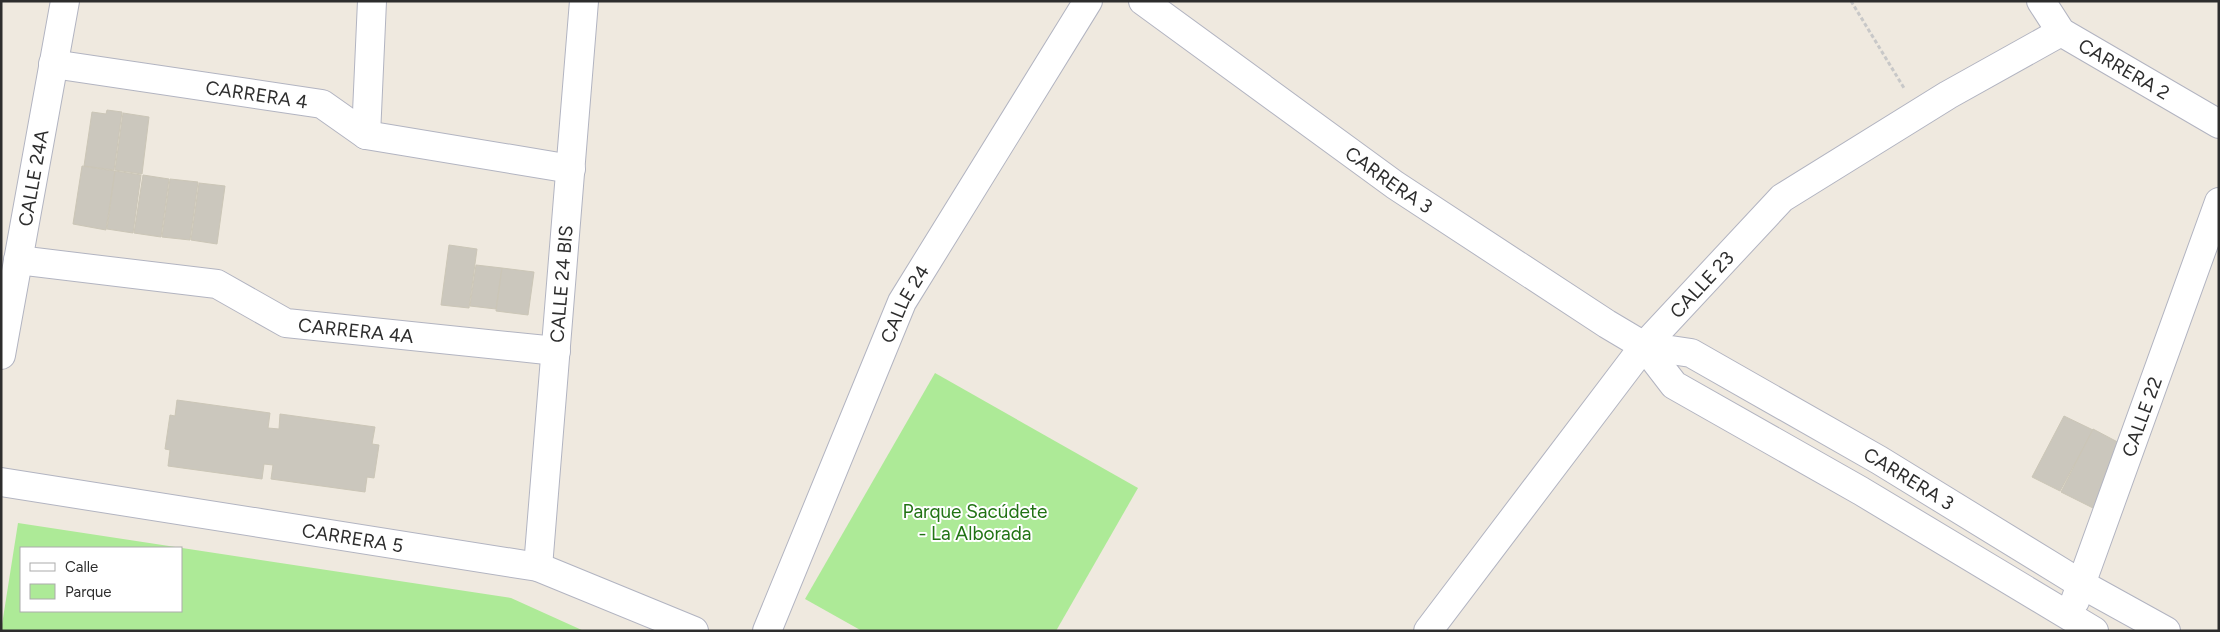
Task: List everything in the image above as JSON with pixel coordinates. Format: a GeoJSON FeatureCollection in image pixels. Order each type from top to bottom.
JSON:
{"type":"FeatureCollection","features":[{"type":"Feature","properties":{"kind":"street","name":"CALLE 24A"},"geometry":{"type":"LineString","coordinates":[[1,355],[4,327],[65,1]]}},
{"type":"Feature","properties":{"kind":"street"},"geometry":{"type":"LineString","coordinates":[[366,134],[372,1]]}},
{"type":"Feature","properties":{"kind":"street","name":"CALLE 24 BIS"},"geometry":{"type":"LineString","coordinates":[[538,567],[584,1]]}},
{"type":"Feature","properties":{"kind":"street","name":"CALLE 24"},"geometry":{"type":"LineString","coordinates":[[766,631],[902,302],[1088,1]]}},
{"type":"Feature","properties":{"kind":"street","name":"CARRERA 3"},"geometry":{"type":"LineString","coordinates":[[1143,1],[1395,185],[1607,324],[1644,346],[1674,384],[1861,492],[2067,624],[2094,631]]}},
{"type":"Feature","properties":{"kind":"street","name":"CARRERA 2"},"geometry":{"type":"LineString","coordinates":[[2041,1],[2061,32],[2219,124]]}},
{"type":"Feature","properties":{"kind":"street","name":"CALLE 23"},"geometry":{"type":"LineString","coordinates":[[1428,631],[1644,346],[1782,198],[1948,96],[2061,32]]}},
{"type":"Feature","properties":{"kind":"street","name":"CARRERA 4"},"geometry":{"type":"LineString","coordinates":[[53,64],[322,104],[366,134],[571,169]]}},
{"type":"Feature","properties":{"kind":"street","name":"CALLE 22"},"geometry":{"type":"LineString","coordinates":[[2067,624],[2219,202]]}},
{"type":"Feature","properties":{"kind":"street","name":"CARRERA 4A"},"geometry":{"type":"LineString","coordinates":[[18,260],[217,284],[286,323],[556,352]]}},
{"type":"Feature","properties":{"kind":"street","name":"CARRERA 3"},"geometry":{"type":"LineString","coordinates":[[1644,346],[1691,352],[1879,460],[2082,584],[2166,631]]}},
{"type":"Feature","properties":{"kind":"street"},"geometry":{"type":"LineString","coordinates":[[1861,492],[1879,460]]}},
{"type":"Feature","properties":{"kind":"street","name":"CARRERA 5"},"geometry":{"type":"LineString","coordinates":[[1,482],[538,567],[694,631]]}},
{"type":"Feature","properties":{"kind":"path"},"geometry":{"type":"LineString","coordinates":[[1851,1],[1920,114]]}},
{"type":"Feature","properties":{"kind":"green space","name":"Parque Sacúdete - La Alborada"},"geometry":{"type":"Polygon","coordinates":[[[935,373],[1138,488],[1056,631],[862,631],[805,599],[935,373]]]}},
{"type":"Feature","properties":{"kind":"green space"},"geometry":{"type":"Polygon","coordinates":[[[18,523],[176,547],[20,547],[20,612],[182,612],[182,548],[511,598],[584,631],[1,631],[18,523]]]}},
{"type":"Feature","properties":{"kind":"building"},"geometry":{"type":"Polygon","coordinates":[[[107,110],[122,112],[114,170],[84,166],[92,112],[106,114],[107,110]]]}},
{"type":"Feature","properties":{"kind":"building"},"geometry":{"type":"Polygon","coordinates":[[[123,113],[149,117],[142,174],[115,170],[123,113]]]}},
{"type":"Feature","properties":{"kind":"building"},"geometry":{"type":"Polygon","coordinates":[[[82,166],[115,171],[106,230],[73,224],[82,166]]]}},
{"type":"Feature","properties":{"kind":"building"},"geometry":{"type":"Polygon","coordinates":[[[115,171],[141,175],[133,233],[107,229],[115,171]]]}},
{"type":"Feature","properties":{"kind":"building"},"geometry":{"type":"Polygon","coordinates":[[[143,175],[169,179],[161,237],[134,233],[143,175]]]}},
{"type":"Feature","properties":{"kind":"building"},"geometry":{"type":"Polygon","coordinates":[[[170,179],[198,182],[190,240],[162,237],[170,179]]]}},
{"type":"Feature","properties":{"kind":"building"},"geometry":{"type":"Polygon","coordinates":[[[199,183],[225,186],[217,244],[191,240],[199,183]]]}},
{"type":"Feature","properties":{"kind":"building"},"geometry":{"type":"Polygon","coordinates":[[[449,245],[477,249],[469,308],[441,305],[449,245]]]}},
{"type":"Feature","properties":{"kind":"building"},"geometry":{"type":"Polygon","coordinates":[[[476,265],[502,268],[496,309],[470,306],[476,265]]]}},
{"type":"Feature","properties":{"kind":"building"},"geometry":{"type":"Polygon","coordinates":[[[502,268],[534,272],[528,315],[496,311],[502,268]]]}},
{"type":"Feature","properties":{"kind":"building"},"geometry":{"type":"Polygon","coordinates":[[[177,400],[270,413],[268,428],[279,429],[280,414],[375,427],[372,444],[379,445],[374,478],[367,477],[365,492],[271,479],[273,465],[264,464],[262,479],[168,466],[170,450],[165,449],[170,415],[175,416],[177,400]]]}},
{"type":"Feature","properties":{"kind":"building"},"geometry":{"type":"Polygon","coordinates":[[[2064,416],[2093,430],[2060,491],[2032,477],[2064,416]]]}},
{"type":"Feature","properties":{"kind":"building"},"geometry":{"type":"Polygon","coordinates":[[[2093,429],[2127,447],[2095,509],[2061,492],[2093,429]]]}}]}
